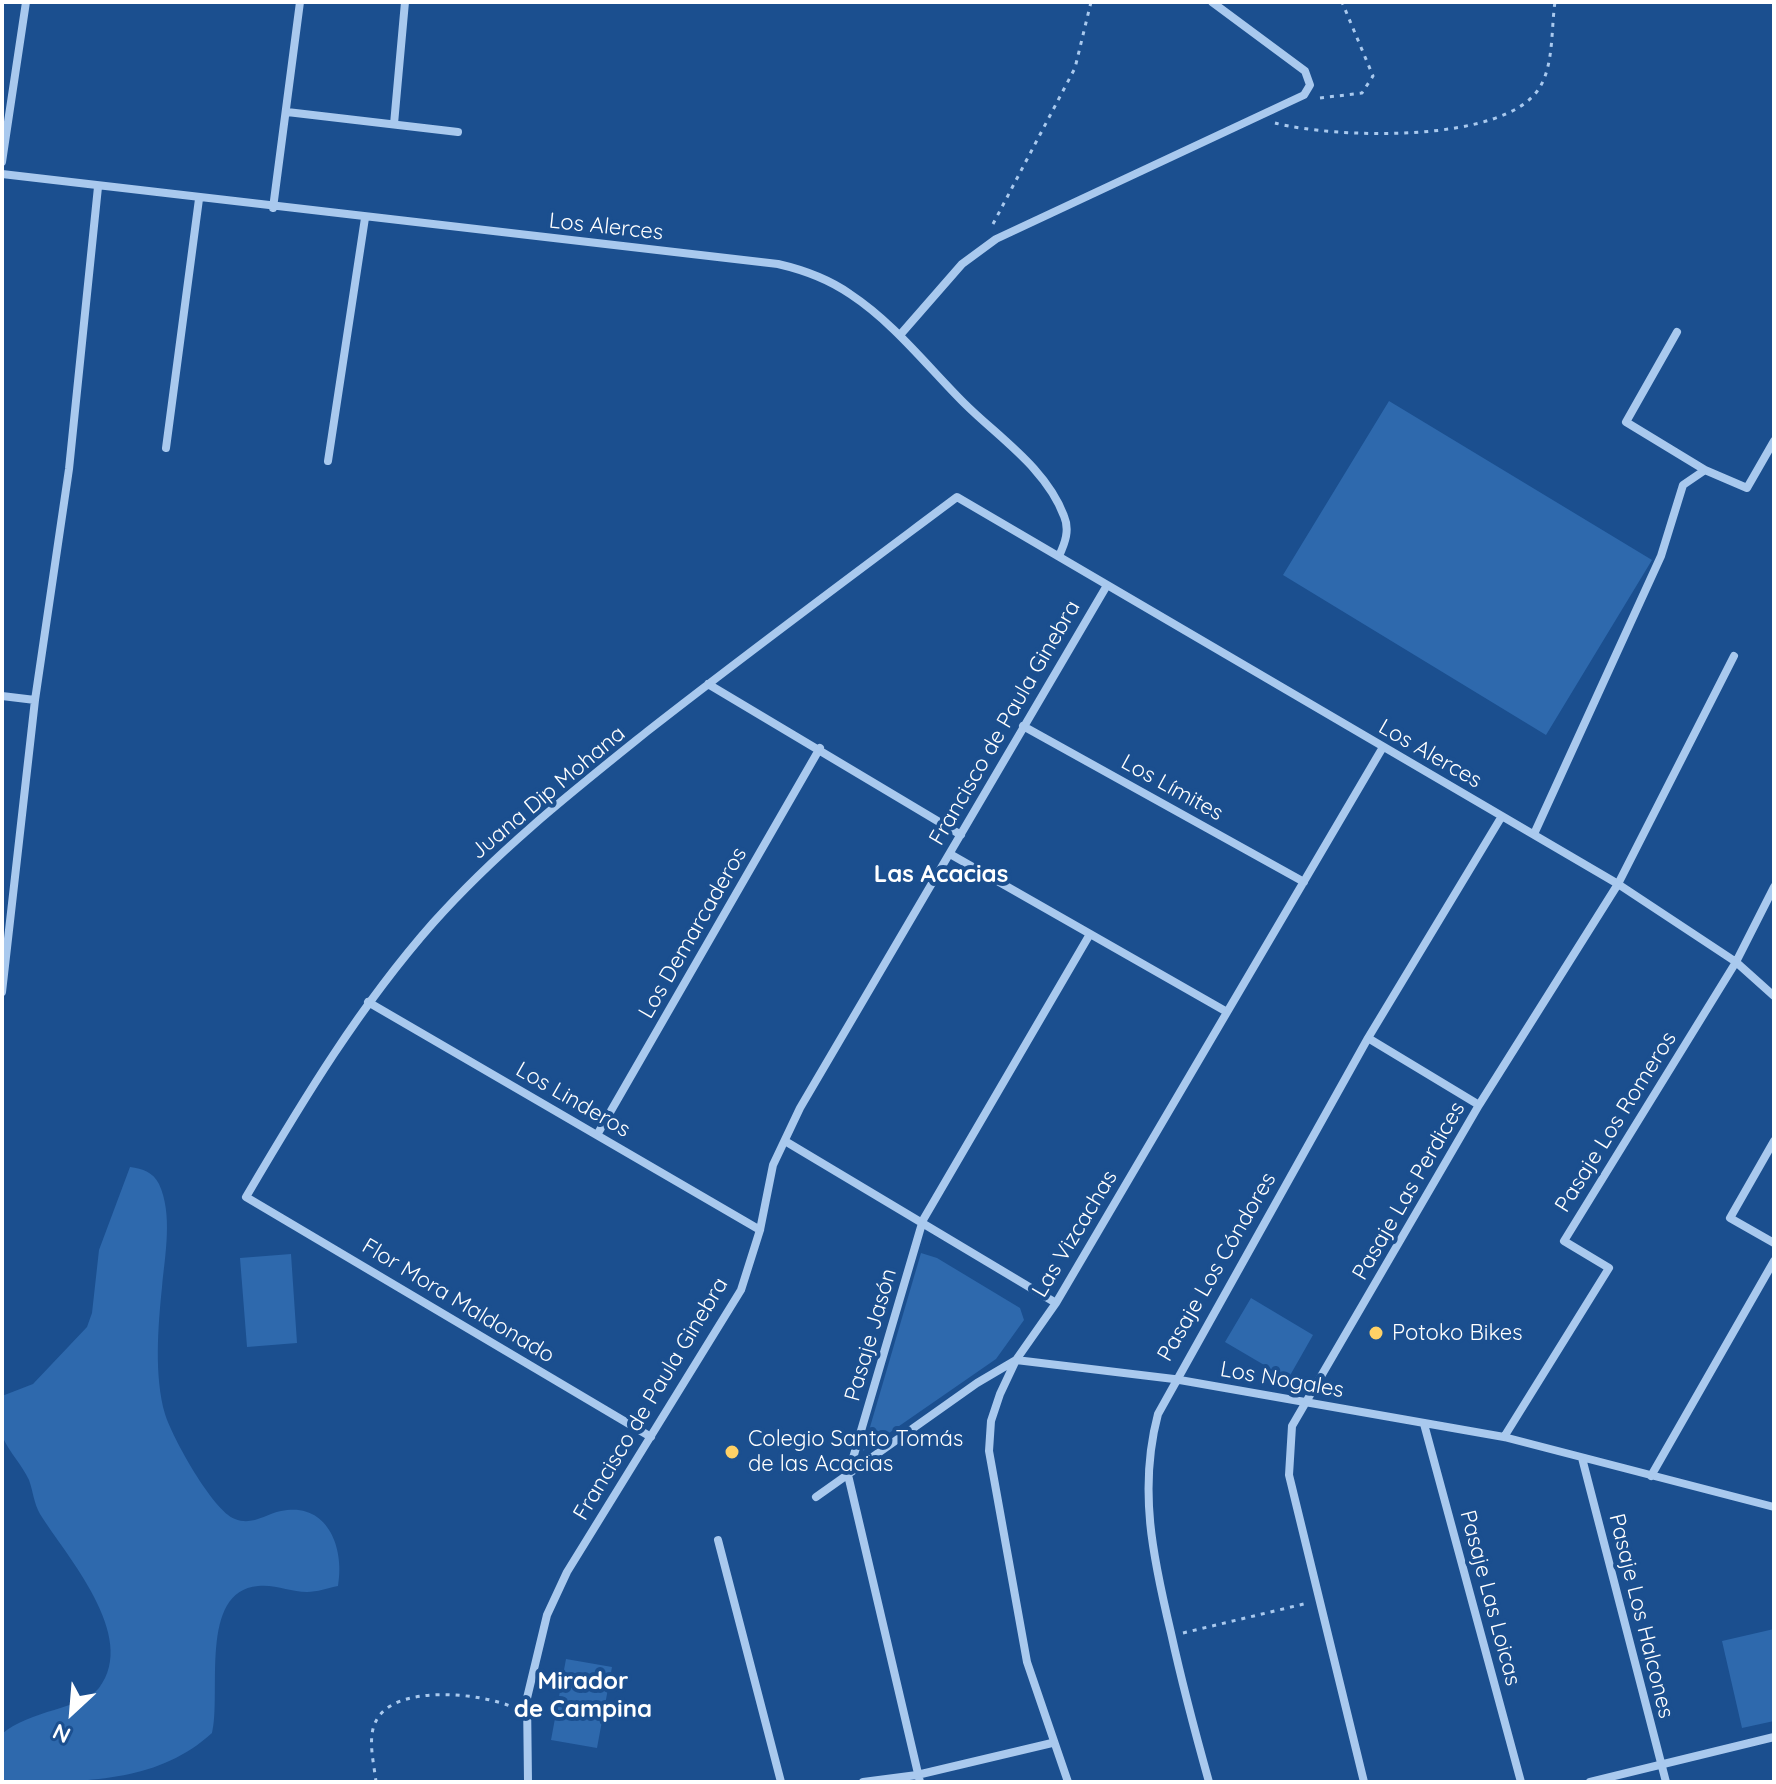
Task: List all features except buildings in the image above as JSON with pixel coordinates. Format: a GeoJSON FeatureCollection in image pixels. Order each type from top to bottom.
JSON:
{"type":"FeatureCollection","features":[{"type":"Feature","properties":{"kind":"street"},"geometry":{"type":"LineString","coordinates":[[2,162],[26,2]]}},
{"type":"Feature","properties":{"kind":"street"},"geometry":{"type":"LineString","coordinates":[[273,208],[300,2]]}},
{"type":"Feature","properties":{"kind":"street"},"geometry":{"type":"LineString","coordinates":[[394,124],[405,2]]}},
{"type":"Feature","properties":{"kind":"street"},"geometry":{"type":"LineString","coordinates":[[900,335],[936,290],[983,247],[1009,231],[1304,95],[1310,85],[1305,71],[1212,2]]}},
{"type":"Feature","properties":{"kind":"street"},"geometry":{"type":"LineString","coordinates":[[287,112],[458,132]]}},
{"type":"Feature","properties":{"kind":"street","name":"Los Alerces"},"geometry":{"type":"LineString","coordinates":[[2,174],[273,208],[778,264],[819,275],[838,285],[900,335],[966,406],[1013,446],[1050,491],[1067,526],[1059,556]]}},
{"type":"Feature","properties":{"kind":"street"},"geometry":{"type":"LineString","coordinates":[[2,992],[35,700],[69,469],[98,187]]}},
{"type":"Feature","properties":{"kind":"street"},"geometry":{"type":"LineString","coordinates":[[166,448],[199,199]]}},
{"type":"Feature","properties":{"kind":"street"},"geometry":{"type":"LineString","coordinates":[[328,461],[365,218]]}},
{"type":"Feature","properties":{"kind":"street"},"geometry":{"type":"LineString","coordinates":[[1677,332],[1626,422],[1705,470],[1747,488],[1774,441]]}},
{"type":"Feature","properties":{"kind":"street"},"geometry":{"type":"LineString","coordinates":[[1534,834],[1661,556],[1683,485],[1705,470]]}},
{"type":"Feature","properties":{"kind":"street","name":"Los Alerces"},"geometry":{"type":"LineString","coordinates":[[957,497],[1618,884],[1736,962],[1774,996]]}},
{"type":"Feature","properties":{"kind":"street","name":"Juana Dip Mohana"},"geometry":{"type":"LineString","coordinates":[[246,1197],[322,1068],[368,1002],[435,921],[508,846],[708,684],[957,497]]}},
{"type":"Feature","properties":{"kind":"street","name":"Francisco de Paula Ginebra"},"geometry":{"type":"LineString","coordinates":[[528,1782],[526,1713],[537,1642],[556,1593],[741,1290],[760,1230],[773,1165],[800,1108],[1106,587]]}},
{"type":"Feature","properties":{"kind":"street","name":"Pasaje Las Perdices"},"geometry":{"type":"LineString","coordinates":[[1364,1782],[1287,1457],[1292,1426],[1479,1105],[1618,884],[1734,656]]}},
{"type":"Feature","properties":{"kind":"street"},"geometry":{"type":"LineString","coordinates":[[708,684],[820,748],[961,835]]}},
{"type":"Feature","properties":{"kind":"street"},"geometry":{"type":"LineString","coordinates":[[2,696],[35,700]]}},
{"type":"Feature","properties":{"kind":"street","name":"Los Límites"},"geometry":{"type":"LineString","coordinates":[[1023,726],[1304,882]]}},
{"type":"Feature","properties":{"kind":"street","name":"Las Vizcachas"},"geometry":{"type":"LineString","coordinates":[[1068,1782],[1052,1743],[1027,1662],[989,1451],[994,1407],[1016,1360],[1056,1303],[1383,747]]}},
{"type":"Feature","properties":{"kind":"street","name":"Los Demarcaderos"},"geometry":{"type":"LineString","coordinates":[[597,1135],[820,748]]}},
{"type":"Feature","properties":{"kind":"street","name":"Pasaje Los Cóndores"},"geometry":{"type":"LineString","coordinates":[[1209,1782],[1152,1551],[1147,1501],[1154,1428],[1174,1379],[1368,1038],[1502,816]]}},
{"type":"Feature","properties":{"kind":"street"},"geometry":{"type":"LineString","coordinates":[[950,854],[1227,1012]]}},
{"type":"Feature","properties":{"kind":"street","name":"Pasaje Los Romeros"},"geometry":{"type":"LineString","coordinates":[[1504,1437],[1609,1268],[1564,1241],[1736,962],[1774,887]]}},
{"type":"Feature","properties":{"kind":"street","name":"Pasaje Jasón"},"geometry":{"type":"LineString","coordinates":[[919,1778],[848,1475],[923,1220],[1090,934]]}},
{"type":"Feature","properties":{"kind":"street","name":"Los Linderos"},"geometry":{"type":"LineString","coordinates":[[368,1002],[760,1230]]}},
{"type":"Feature","properties":{"kind":"street"},"geometry":{"type":"LineString","coordinates":[[1368,1038],[1479,1105]]}},
{"type":"Feature","properties":{"kind":"street"},"geometry":{"type":"LineString","coordinates":[[785,1141],[923,1220],[1056,1303]]}},
{"type":"Feature","properties":{"kind":"street"},"geometry":{"type":"LineString","coordinates":[[1774,1141],[1730,1218],[1774,1243]]}},
{"type":"Feature","properties":{"kind":"street","name":"Flor Mora Maldonado"},"geometry":{"type":"LineString","coordinates":[[246,1197],[651,1437]]}},
{"type":"Feature","properties":{"kind":"street"},"geometry":{"type":"LineString","coordinates":[[1651,1476],[1774,1261]]}},
{"type":"Feature","properties":{"kind":"street"},"geometry":{"type":"LineString","coordinates":[[816,1497],[977,1383],[1016,1360]]}},
{"type":"Feature","properties":{"kind":"street","name":"Los Nogales"},"geometry":{"type":"LineString","coordinates":[[1016,1360],[1174,1379],[1504,1437],[1774,1507]]}},
{"type":"Feature","properties":{"kind":"street","name":"Pasaje Las Loicas"},"geometry":{"type":"LineString","coordinates":[[1424,1424],[1521,1782]]}},
{"type":"Feature","properties":{"kind":"street","name":"Pasaje Los Halcones"},"geometry":{"type":"LineString","coordinates":[[1582,1458],[1666,1782]]}},
{"type":"Feature","properties":{"kind":"street"},"geometry":{"type":"LineString","coordinates":[[718,1540],[781,1782]]}},
{"type":"Feature","properties":{"kind":"street"},"geometry":{"type":"LineString","coordinates":[[1590,1782],[1774,1737]]}},
{"type":"Feature","properties":{"kind":"street"},"geometry":{"type":"LineString","coordinates":[[863,1782],[919,1778],[1052,1743]]}},
{"type":"Feature","properties":{"kind":"path"},"geometry":{"type":"LineString","coordinates":[[983,247],[1012,182],[1075,68],[1091,2]]}},
{"type":"Feature","properties":{"kind":"path"},"geometry":{"type":"LineString","coordinates":[[1304,95],[1343,98],[1362,93],[1371,83],[1372,68],[1342,2]]}},
{"type":"Feature","properties":{"kind":"path"},"geometry":{"type":"LineString","coordinates":[[1256,118],[1333,133],[1386,135],[1440,129],[1507,114],[1530,100],[1545,76],[1555,2]]}},
{"type":"Feature","properties":{"kind":"path"},"geometry":{"type":"LineString","coordinates":[[1171,1636],[1319,1600]]}},
{"type":"Feature","properties":{"kind":"path"},"geometry":{"type":"LineString","coordinates":[[376,1782],[372,1731],[380,1714],[395,1703],[422,1697],[464,1695],[506,1704],[526,1713]]}},
{"type":"Feature","properties":{"kind":"shaded area"},"geometry":{"type":"Polygon","coordinates":[[[1389,401],[1652,560],[1546,735],[1283,575],[1389,401]]]}},
{"type":"Feature","properties":{"kind":"shaded area"},"geometry":{"type":"Polygon","coordinates":[[[130,1167],[154,1177],[166,1208],[158,1367],[165,1414],[176,1439],[205,1488],[235,1519],[253,1520],[281,1511],[297,1510],[311,1513],[322,1521],[330,1531],[339,1557],[338,1586],[307,1592],[258,1586],[239,1592],[227,1606],[220,1625],[212,1733],[190,1750],[167,1762],[116,1777],[61,1782],[2,1782],[2,1734],[26,1720],[91,1695],[99,1688],[109,1667],[110,1645],[105,1621],[94,1597],[40,1514],[29,1480],[3,1438],[2,1396],[33,1384],[87,1327],[92,1313],[99,1250],[130,1167]]]}},
{"type":"Feature","properties":{"kind":"shaded area"},"geometry":{"type":"Polygon","coordinates":[[[921,1253],[937,1258],[1020,1308],[1024,1320],[996,1359],[863,1451],[921,1253]]]}},
{"type":"Feature","properties":{"kind":"shaded area"},"geometry":{"type":"Polygon","coordinates":[[[291,1254],[297,1343],[247,1347],[240,1258],[291,1254]]]}},
{"type":"Feature","properties":{"kind":"shaded area"},"geometry":{"type":"Polygon","coordinates":[[[1251,1298],[1313,1335],[1288,1379],[1225,1342],[1251,1298]]]}},
{"type":"Feature","properties":{"kind":"shaded area"},"geometry":{"type":"Polygon","coordinates":[[[1774,1629],[1774,1721],[1742,1728],[1722,1641],[1774,1629]]]}},
{"type":"Feature","properties":{"kind":"shaded area"},"geometry":{"type":"Polygon","coordinates":[[[566,1659],[612,1667],[597,1748],[551,1740],[566,1659]]]}},
{"type":"Feature","properties":{"kind":"place","name":"Potoko Bikes"},"geometry":{"type":"Point","coordinates":[1376,1333]}},
{"type":"Feature","properties":{"kind":"place","name":"Colegio Santo Tomás de las Acacias"},"geometry":{"type":"Point","coordinates":[732,1452]}},
{"type":"Feature","properties":{"kind":"district","name":"Las Acacias"},"geometry":{"type":"Point","coordinates":[941,875]}},
{"type":"Feature","properties":{"kind":"district","name":"Mirador de Campina"},"geometry":{"type":"Point","coordinates":[583,1696]}}]}
